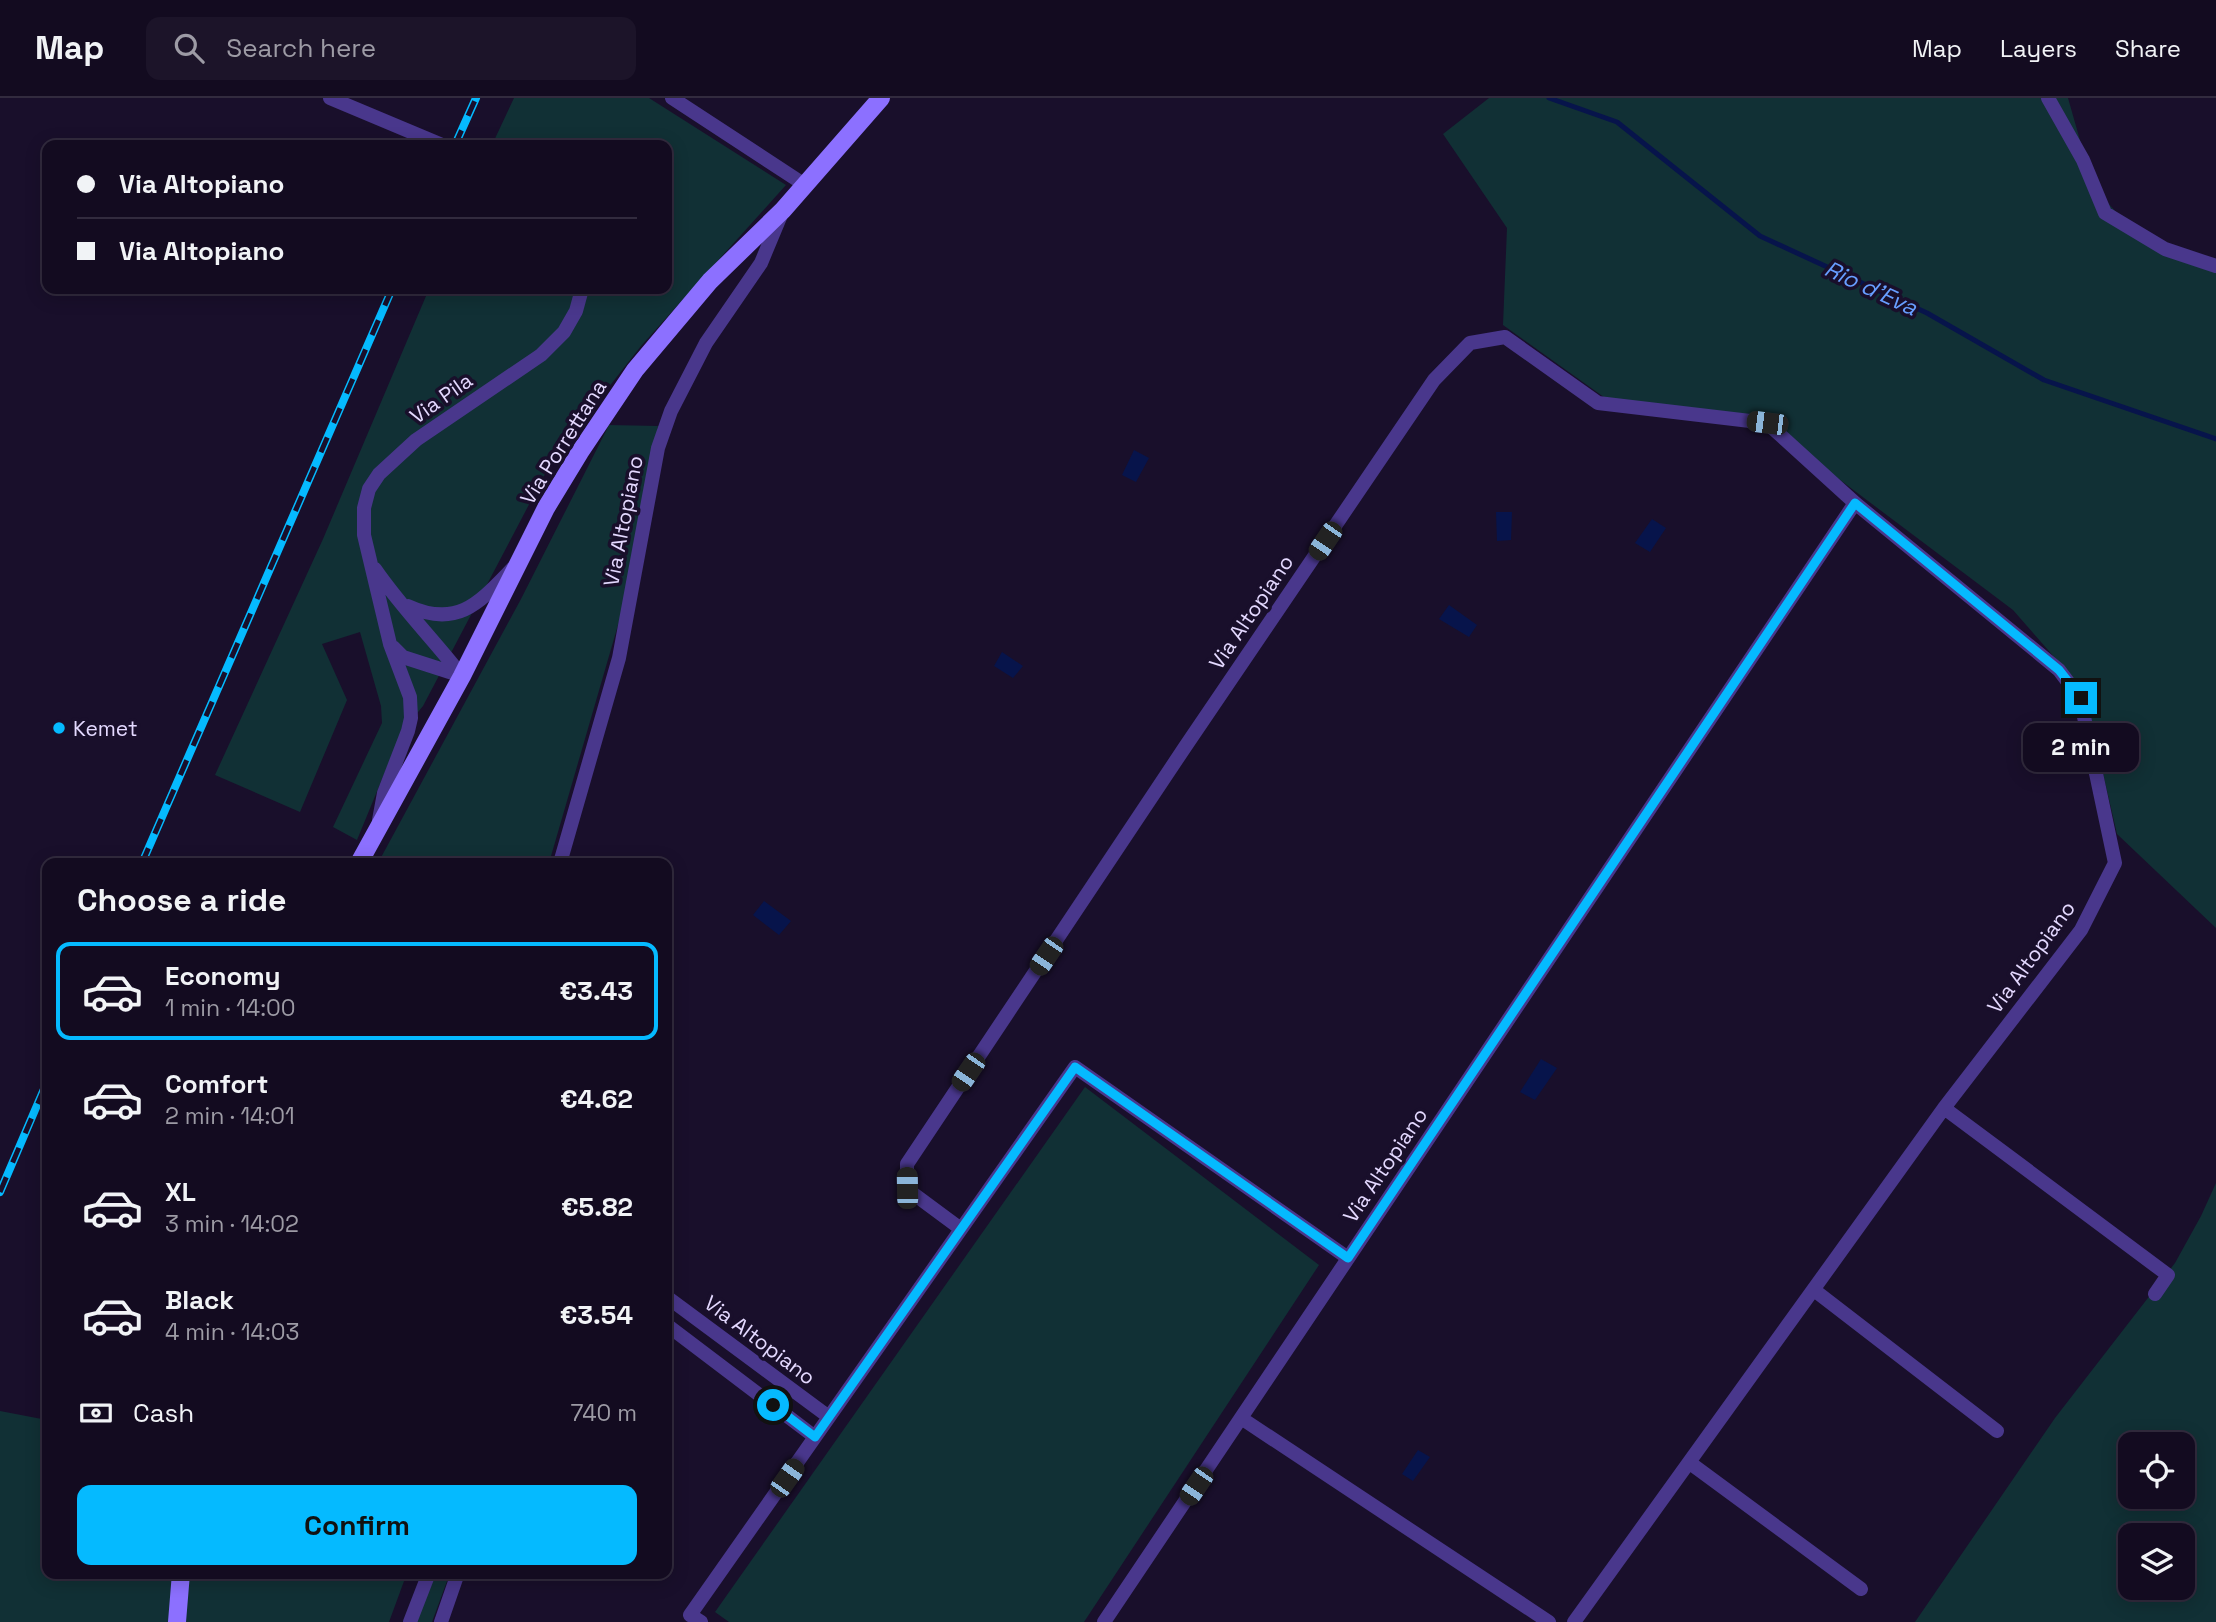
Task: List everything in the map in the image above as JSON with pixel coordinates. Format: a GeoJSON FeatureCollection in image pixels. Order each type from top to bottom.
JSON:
{"type":"FeatureCollection","features":[{"type":"Feature","properties":{"kind":"main road","name":"Via Porrettana"},"geometry":{"type":"LineString","coordinates":[[362,858],[462,677],[553,496],[635,370],[710,281],[783,210],[881,98]]}},
{"type":"Feature","properties":{"kind":"main road"},"geometry":{"type":"LineString","coordinates":[[177,1622],[181,1579]]}},
{"type":"Feature","properties":{"kind":"street"},"geometry":{"type":"LineString","coordinates":[[330,98],[428,140]]}},
{"type":"Feature","properties":{"kind":"street"},"geometry":{"type":"LineString","coordinates":[[672,98],[805,185]]}},
{"type":"Feature","properties":{"kind":"street"},"geometry":{"type":"LineString","coordinates":[[2048,98],[2083,160],[2105,213],[2165,249],[2216,266]]}},
{"type":"Feature","properties":{"kind":"street","name":"Via Altopiano"},"geometry":{"type":"LineString","coordinates":[[562,858],[619,658],[656,460],[671,411],[706,343],[761,262],[783,210]]}},
{"type":"Feature","properties":{"kind":"street","name":"Via Pila"},"geometry":{"type":"LineString","coordinates":[[377,830],[384,793],[411,718],[410,698],[390,644],[364,535],[369,489],[379,474],[416,440],[541,355],[564,332],[576,311],[581,294]]}},
{"type":"Feature","properties":{"kind":"street","name":"Via Altopiano"},"geometry":{"type":"LineString","coordinates":[[961,1229],[907,1188],[906,1164],[1434,380],[1470,343],[1505,337],[1598,403],[1767,423],[1855,503],[2059,670],[2081,698],[2115,863],[2081,930],[1944,1108],[1574,1622]]}},
{"type":"Feature","properties":{"kind":"street","name":"Via Altopiano"},"geometry":{"type":"LineString","coordinates":[[1104,1622],[1855,503]]}},
{"type":"Feature","properties":{"kind":"street"},"geometry":{"type":"LineString","coordinates":[[403,603],[427,614],[453,614],[471,608],[521,560]]}},
{"type":"Feature","properties":{"kind":"street"},"geometry":{"type":"LineString","coordinates":[[371,562],[388,588],[462,677]]}},
{"type":"Feature","properties":{"kind":"street"},"geometry":{"type":"LineString","coordinates":[[390,644],[403,657],[462,677]]}},
{"type":"Feature","properties":{"kind":"street","name":"Via Altopiano"},"geometry":{"type":"LineString","coordinates":[[690,1620],[1075,1067],[1348,1258]]}},
{"type":"Feature","properties":{"kind":"street"},"geometry":{"type":"LineString","coordinates":[[1944,1108],[2168,1275],[2155,1294]]}},
{"type":"Feature","properties":{"kind":"street"},"geometry":{"type":"LineString","coordinates":[[1814,1290],[1997,1431]]}},
{"type":"Feature","properties":{"kind":"street","name":"Via Altopiano"},"geometry":{"type":"LineString","coordinates":[[672,1301],[829,1417]]}},
{"type":"Feature","properties":{"kind":"street"},"geometry":{"type":"LineString","coordinates":[[672,1329],[815,1437]]}},
{"type":"Feature","properties":{"kind":"street"},"geometry":{"type":"LineString","coordinates":[[1241,1418],[1549,1622]]}},
{"type":"Feature","properties":{"kind":"street"},"geometry":{"type":"LineString","coordinates":[[1690,1463],[1861,1589]]}},
{"type":"Feature","properties":{"kind":"street"},"geometry":{"type":"LineString","coordinates":[[410,1622],[427,1579]]}},
{"type":"Feature","properties":{"kind":"street"},"geometry":{"type":"LineString","coordinates":[[441,1622],[456,1579]]}},
{"type":"Feature","properties":{"kind":"green space"},"geometry":{"type":"Polygon","coordinates":[[[514,98],[649,98],[786,185],[641,346],[554,457],[423,706],[401,733],[357,840],[333,827],[382,723],[381,706],[360,632],[322,644],[347,700],[300,812],[215,775],[323,539],[427,294],[672,294],[672,140],[494,140],[514,98]]]}},
{"type":"Feature","properties":{"kind":"green space"},"geometry":{"type":"Polygon","coordinates":[[[1489,98],[2068,98],[2093,186],[2131,229],[2216,262],[2216,928],[2117,834],[2084,691],[2013,610],[1755,416],[1615,405],[1503,325],[1507,228],[1443,134],[1489,98]]]}},
{"type":"Feature","properties":{"kind":"green space"},"geometry":{"type":"Polygon","coordinates":[[[609,425],[658,426],[638,556],[550,858],[381,858],[521,599],[609,425]]]}},
{"type":"Feature","properties":{"kind":"green space"},"geometry":{"type":"Polygon","coordinates":[[[1085,1087],[1319,1265],[1084,1622],[729,1622],[715,1612],[1085,1087]]]}},
{"type":"Feature","properties":{"kind":"green space"},"geometry":{"type":"Polygon","coordinates":[[[2216,1183],[2216,1622],[1915,1622],[2055,1418],[2175,1263],[2216,1183]]]}},
{"type":"Feature","properties":{"kind":"green space"},"geometry":{"type":"Polygon","coordinates":[[[0,1411],[42,1419],[42,1579],[405,1579],[389,1622],[0,1622],[0,1411]]]}},
{"type":"Feature","properties":{"kind":"green space"},"geometry":{"type":"Polygon","coordinates":[[[433,1579],[448,1579],[432,1622],[416,1622],[433,1579]]]}},
{"type":"Feature","properties":{"kind":"shaded area"},"geometry":{"type":"Polygon","coordinates":[[[1134,450],[1149,458],[1136,482],[1122,475],[1134,450]]]}},
{"type":"Feature","properties":{"kind":"shaded area"},"geometry":{"type":"Polygon","coordinates":[[[1496,512],[1512,512],[1511,540],[1497,541],[1496,512]]]}},
{"type":"Feature","properties":{"kind":"shaded area"},"geometry":{"type":"Polygon","coordinates":[[[1652,519],[1666,528],[1650,552],[1635,543],[1652,519]]]}},
{"type":"Feature","properties":{"kind":"shaded area"},"geometry":{"type":"Polygon","coordinates":[[[1449,605],[1477,625],[1469,637],[1439,619],[1449,605]]]}},
{"type":"Feature","properties":{"kind":"shaded area"},"geometry":{"type":"Polygon","coordinates":[[[1002,652],[1023,666],[1013,678],[994,666],[1002,652]]]}},
{"type":"Feature","properties":{"kind":"shaded area"},"geometry":{"type":"Polygon","coordinates":[[[764,901],[791,921],[779,935],[753,915],[764,901]]]}},
{"type":"Feature","properties":{"kind":"shaded area"},"geometry":{"type":"Polygon","coordinates":[[[1541,1059],[1557,1068],[1535,1100],[1520,1092],[1541,1059]]]}},
{"type":"Feature","properties":{"kind":"shaded area"},"geometry":{"type":"Polygon","coordinates":[[[1418,1450],[1430,1457],[1413,1481],[1402,1474],[1418,1450]]]}},
{"type":"Feature","properties":{"kind":"waterway","name":"Rio d'Eva"},"geometry":{"type":"LineString","coordinates":[[1549,98],[1617,122],[1760,236],[1927,313],[2044,380],[2216,439]]}},
{"type":"Feature","properties":{"kind":"railway"},"geometry":{"type":"LineString","coordinates":[[457,140],[476,98]]}},
{"type":"Feature","properties":{"kind":"railway"},"geometry":{"type":"LineString","coordinates":[[144,858],[390,294]]}},
{"type":"Feature","properties":{"kind":"railway"},"geometry":{"type":"LineString","coordinates":[[0,1192],[42,1094]]}},
{"type":"Feature","properties":{"kind":"place","name":"Kemet"},"geometry":{"type":"Point","coordinates":[59,728]}},
{"type":"Feature","properties":{"kind":"route"},"geometry":{"type":"LineString","coordinates":[[773,1405],[815,1437],[1075,1067],[1348,1258],[1855,503],[2059,670],[2081,698]]}}]}
